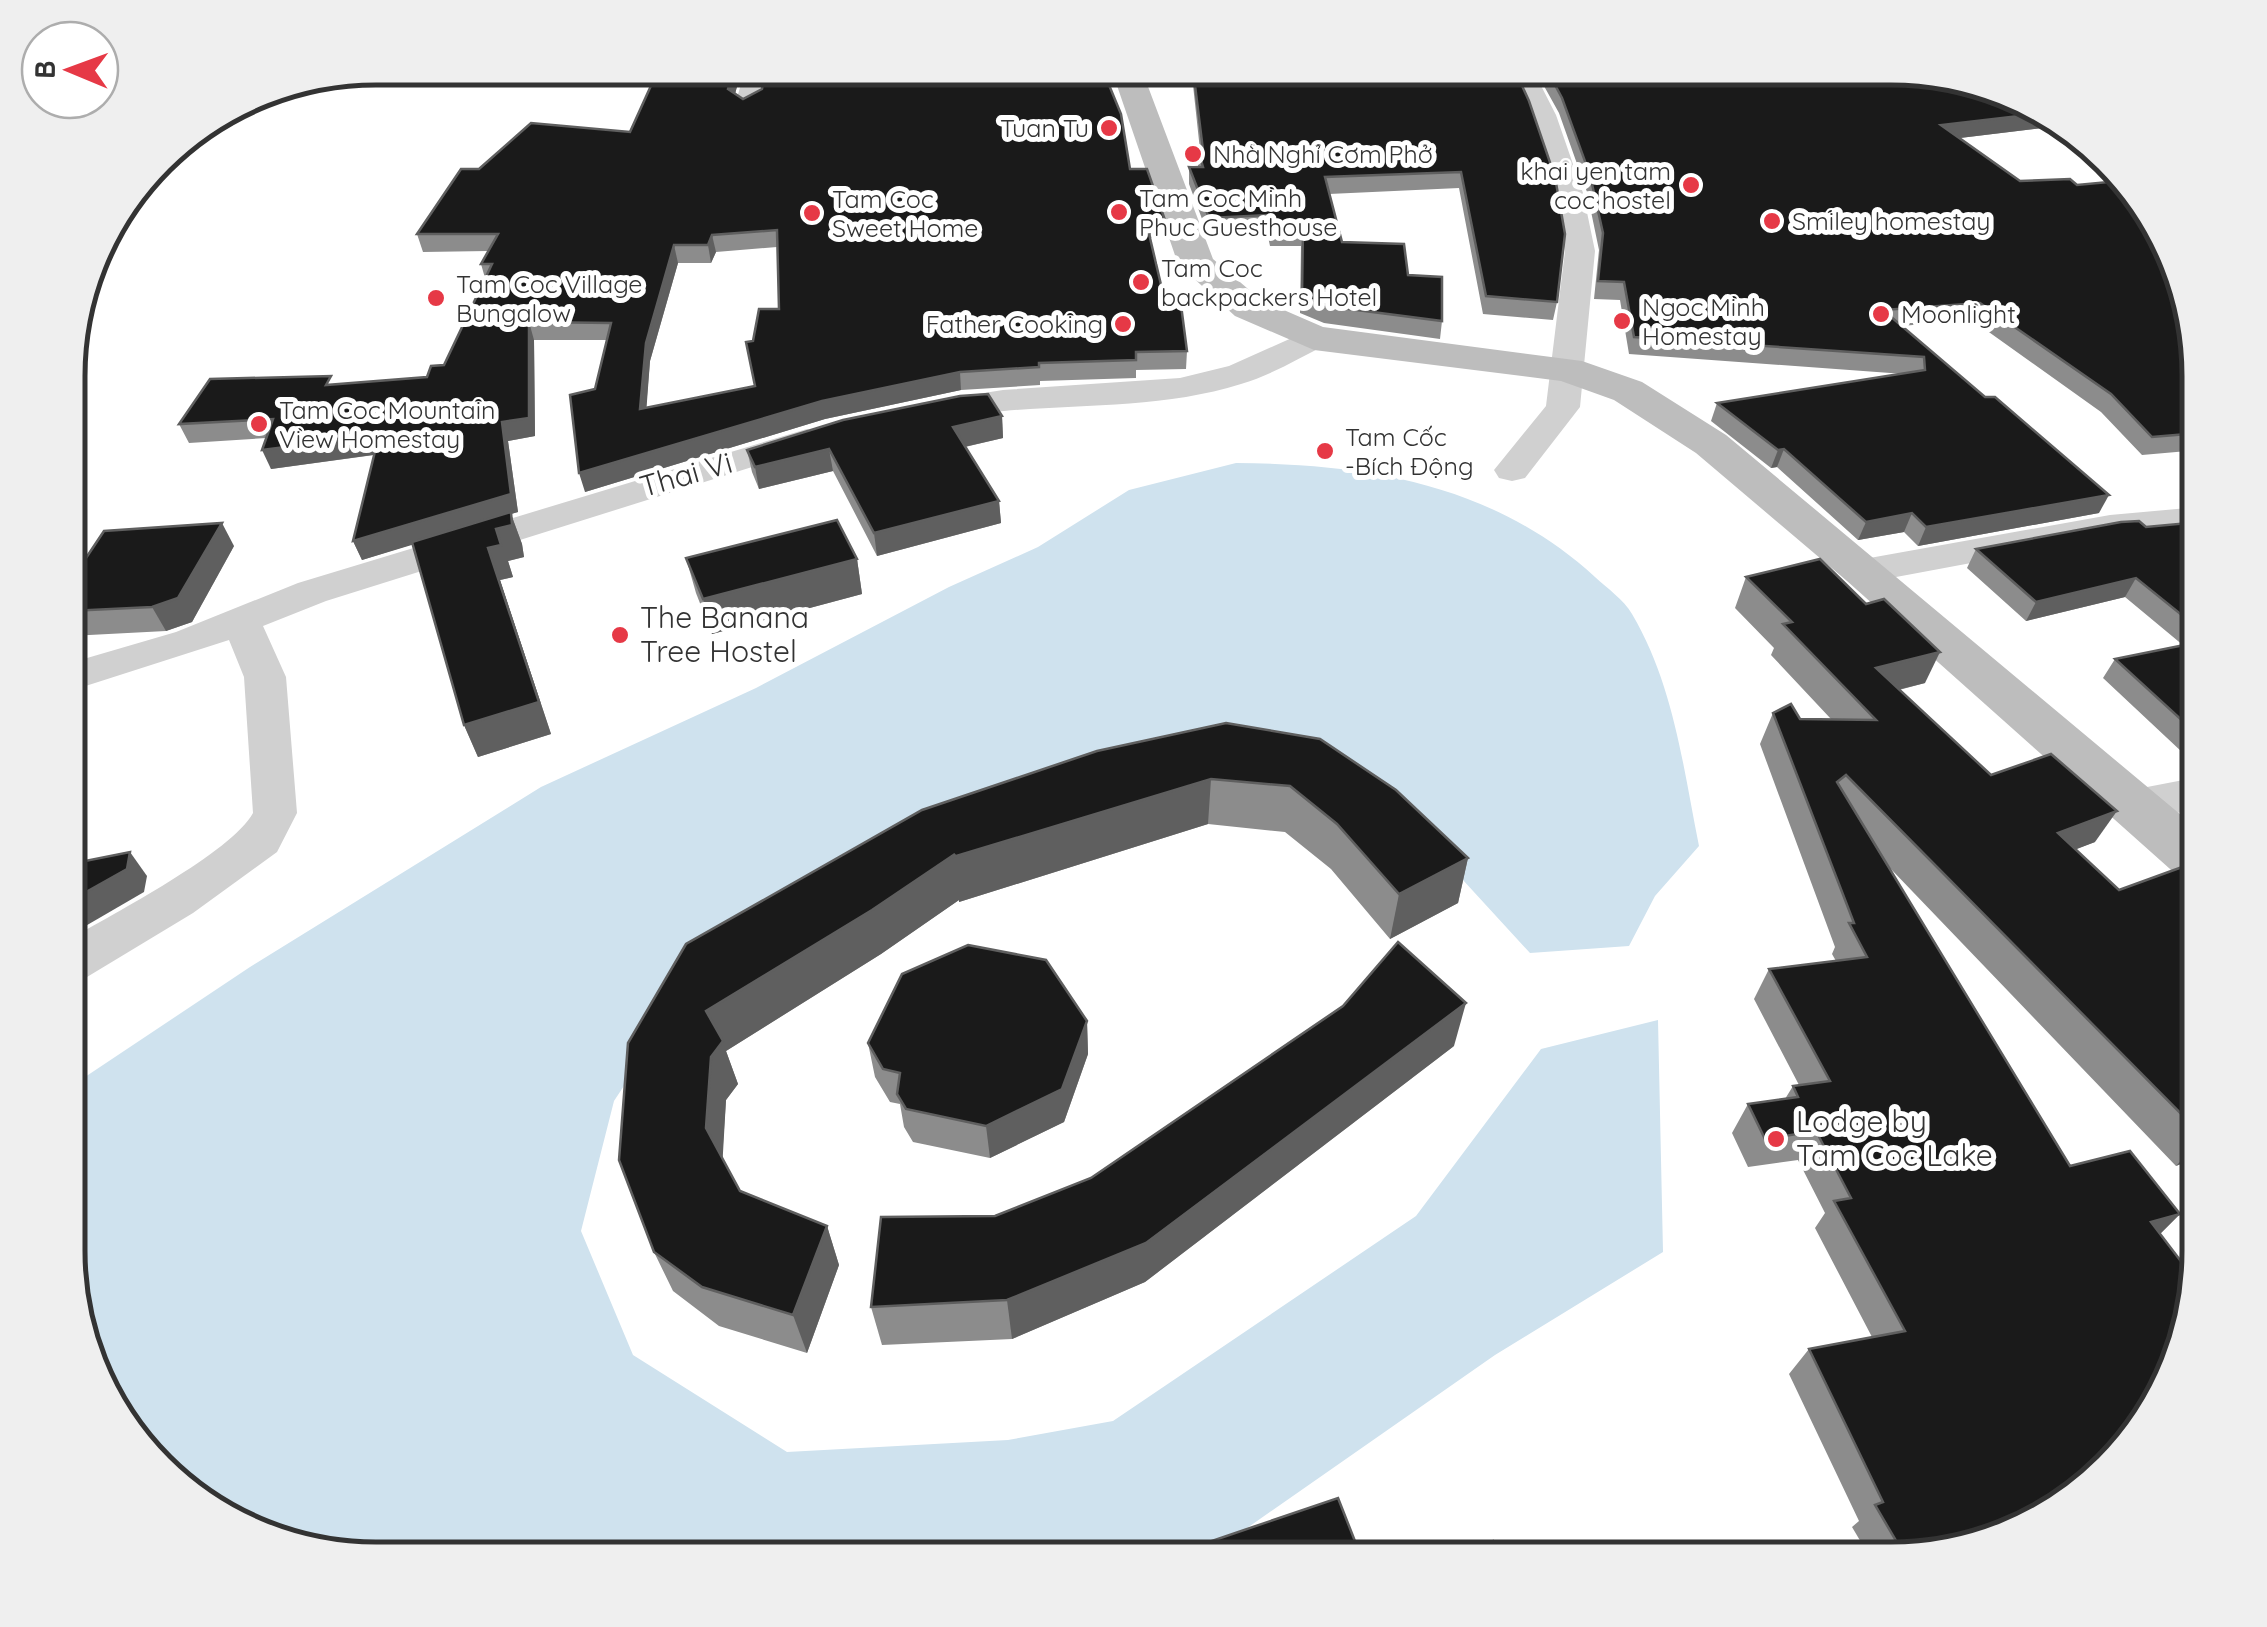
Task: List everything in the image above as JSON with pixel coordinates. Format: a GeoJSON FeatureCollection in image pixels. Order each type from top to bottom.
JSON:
{"type":"FeatureCollection","features":[{"type":"Feature","properties":{"kind":"main road"},"geometry":{"type":"LineString","coordinates":[[1132,85],[1196,264],[1248,308],[1314,338],[1568,370],[1628,391],[1712,444],[2181,847]]}},
{"type":"Feature","properties":{"kind":"street"},"geometry":{"type":"LineString","coordinates":[[748,104],[753,85]]}},
{"type":"Feature","properties":{"kind":"street"},"geometry":{"type":"LineString","coordinates":[[1512,470],[1564,407],[1580,251],[1569,192],[1529,86]]}},
{"type":"Feature","properties":{"kind":"street"},"geometry":{"type":"LineString","coordinates":[[891,419],[962,404],[1170,390],[1254,368],[1314,338]]}},
{"type":"Feature","properties":{"kind":"street","name":"Thai Vi"},"geometry":{"type":"LineString","coordinates":[[85,672],[190,641],[312,592],[838,430]]}},
{"type":"Feature","properties":{"kind":"street"},"geometry":{"type":"LineString","coordinates":[[1864,571],[2110,526],[2181,520]]}},
{"type":"Feature","properties":{"kind":"street"},"geometry":{"type":"LineString","coordinates":[[86,954],[176,900],[262,840],[275,813],[266,677],[241,620]]}},
{"type":"Feature","properties":{"kind":"street"},"geometry":{"type":"LineString","coordinates":[[2132,805],[2181,796]]}},
{"type":"Feature","properties":{"kind":"water"},"geometry":{"type":"Polygon","coordinates":[[[1236,463],[1333,468],[1381,475],[1471,500],[1556,545],[1620,599],[1646,641],[1675,727],[1699,846],[1655,896],[1629,946],[1530,953],[1407,819],[1316,775],[693,981],[614,1101],[581,1231],[633,1355],[787,1452],[1008,1440],[1113,1421],[1416,1216],[1541,1049],[1658,1020],[1663,1252],[1495,1355],[1228,1542],[338,1540],[265,1520],[199,1482],[170,1457],[124,1396],[100,1344],[91,1307],[86,1270],[86,1076],[250,967],[541,787],[756,688],[949,587],[1038,547],[1129,490],[1236,463]]]}},
{"type":"Feature","properties":{"kind":"building"},"geometry":{"type":"Polygon","coordinates":[[[651,85],[729,85],[728,89],[743,99],[763,85],[1109,85],[1121,114],[1130,169],[1147,169],[1165,220],[1146,221],[1166,306],[1181,305],[1187,351],[1136,352],[1136,360],[1039,363],[1039,367],[960,372],[822,401],[579,473],[570,395],[595,389],[611,323],[529,322],[529,418],[502,422],[511,494],[353,541],[379,435],[262,450],[273,419],[179,424],[210,379],[331,376],[326,385],[427,377],[431,366],[444,365],[492,264],[481,264],[498,234],[417,234],[461,169],[479,169],[531,123],[630,132],[651,85]],[[777,230],[712,235],[708,245],[674,245],[646,343],[640,409],[755,386],[746,342],[753,341],[759,309],[779,309],[777,230]]]}},
{"type":"Feature","properties":{"kind":"building"},"geometry":{"type":"Polygon","coordinates":[[[1195,86],[1522,86],[1555,177],[1565,234],[1557,302],[1486,296],[1461,172],[1325,177],[1342,242],[1404,244],[1408,275],[1442,277],[1442,321],[1326,306],[1302,296],[1303,229],[1271,230],[1268,215],[1209,218],[1189,167],[1203,167],[1198,150],[1203,150],[1195,86]]]}},
{"type":"Feature","properties":{"kind":"building"},"geometry":{"type":"Polygon","coordinates":[[[1555,86],[1910,86],[1984,100],[2020,116],[1941,125],[2020,181],[2070,179],[2077,185],[2110,184],[2143,231],[2172,301],[2180,338],[2181,435],[2152,437],[2111,394],[1980,303],[1883,310],[1985,397],[1995,397],[2109,495],[1926,527],[1912,513],[1866,522],[1784,449],[1778,450],[1717,403],[1925,370],[1924,357],[1634,337],[1624,282],[1598,281],[1603,233],[1590,175],[1555,86]]]}},
{"type":"Feature","properties":{"kind":"building"},"geometry":{"type":"Polygon","coordinates":[[[988,394],[1002,416],[953,427],[999,501],[874,533],[829,449],[755,467],[747,450],[843,420],[988,394]]]}},
{"type":"Feature","properties":{"kind":"building"},"geometry":{"type":"Polygon","coordinates":[[[511,512],[512,525],[496,529],[501,545],[488,548],[539,702],[464,725],[412,542],[511,512]]]}},
{"type":"Feature","properties":{"kind":"building"},"geometry":{"type":"Polygon","coordinates":[[[837,520],[857,559],[703,599],[686,558],[837,520]]]}},
{"type":"Feature","properties":{"kind":"building"},"geometry":{"type":"Polygon","coordinates":[[[2139,521],[2146,527],[2181,524],[2181,614],[2136,578],[2036,602],[1976,549],[2139,521]]]}},
{"type":"Feature","properties":{"kind":"building"},"geometry":{"type":"Polygon","coordinates":[[[222,523],[178,598],[152,607],[85,610],[85,559],[104,531],[222,523]]]}},
{"type":"Feature","properties":{"kind":"building"},"geometry":{"type":"Polygon","coordinates":[[[1820,559],[1866,604],[1884,599],[1940,652],[1876,668],[1991,775],[2051,754],[2117,811],[2058,833],[2119,890],[2181,867],[2181,1114],[1846,775],[1837,782],[2070,1166],[2130,1151],[2180,1214],[2151,1222],[2181,1261],[2180,1289],[2160,1362],[2122,1428],[2097,1457],[2036,1503],[1984,1527],[1929,1540],[1897,1542],[1875,1505],[1883,1502],[1809,1349],[1905,1331],[1834,1201],[1851,1198],[1816,1131],[1765,1139],[1748,1104],[1798,1097],[1793,1086],[1830,1081],[1769,969],[1867,957],[1849,923],[1854,923],[1773,713],[1791,704],[1800,719],[1876,720],[1783,624],[1792,622],[1746,577],[1820,559]]]}},
{"type":"Feature","properties":{"kind":"building"},"geometry":{"type":"Polygon","coordinates":[[[2181,646],[2181,720],[2115,659],[2181,646]]]}},
{"type":"Feature","properties":{"kind":"building"},"geometry":{"type":"Polygon","coordinates":[[[1226,723],[1320,739],[1396,790],[1468,858],[1399,894],[1337,824],[1290,786],[1211,779],[953,857],[955,854],[872,910],[706,1011],[723,1041],[711,1057],[706,1128],[740,1191],[827,1226],[793,1315],[702,1287],[654,1252],[619,1160],[628,1043],[686,944],[922,810],[1097,751],[1226,723]]]}},
{"type":"Feature","properties":{"kind":"building"},"geometry":{"type":"Polygon","coordinates":[[[130,852],[127,869],[86,892],[86,861],[130,852]]]}},
{"type":"Feature","properties":{"kind":"building"},"geometry":{"type":"Polygon","coordinates":[[[1398,942],[1466,1003],[1146,1243],[1007,1300],[871,1307],[881,1217],[995,1216],[1091,1178],[1343,1006],[1398,942]]]}},
{"type":"Feature","properties":{"kind":"building"},"geometry":{"type":"Polygon","coordinates":[[[968,945],[1046,960],[1087,1021],[1062,1089],[986,1126],[906,1109],[897,1094],[900,1073],[883,1069],[868,1043],[902,974],[968,945]]]}},
{"type":"Feature","properties":{"kind":"building"},"geometry":{"type":"Polygon","coordinates":[[[1338,1498],[1355,1542],[1210,1542],[1338,1498]]]}},
{"type":"Feature","properties":{"kind":"place","name":"Tuan Tu"},"geometry":{"type":"Point","coordinates":[1109,128]}},
{"type":"Feature","properties":{"kind":"place","name":"Nhà Nghỉ Cơm Phở"},"geometry":{"type":"Point","coordinates":[1193,154]}},
{"type":"Feature","properties":{"kind":"place","name":"khai yen tam coc hostel"},"geometry":{"type":"Point","coordinates":[1691,185]}},
{"type":"Feature","properties":{"kind":"place","name":"Tam Coc Minh Phuc Guesthouse"},"geometry":{"type":"Point","coordinates":[1119,212]}},
{"type":"Feature","properties":{"kind":"place","name":"Tam Coc Sweet Home"},"geometry":{"type":"Point","coordinates":[812,213]}},
{"type":"Feature","properties":{"kind":"place","name":"Smiley homestay"},"geometry":{"type":"Point","coordinates":[1772,221]}},
{"type":"Feature","properties":{"kind":"place","name":"Tam Coc backpackers Hotel"},"geometry":{"type":"Point","coordinates":[1141,282]}},
{"type":"Feature","properties":{"kind":"place","name":"Tam Coc Village Bungalow"},"geometry":{"type":"Point","coordinates":[436,298]}},
{"type":"Feature","properties":{"kind":"place","name":"Moonlight"},"geometry":{"type":"Point","coordinates":[1881,314]}},
{"type":"Feature","properties":{"kind":"place","name":"Ngoc Minh Homestay"},"geometry":{"type":"Point","coordinates":[1622,321]}},
{"type":"Feature","properties":{"kind":"place","name":"Father Cooking"},"geometry":{"type":"Point","coordinates":[1123,324]}},
{"type":"Feature","properties":{"kind":"place","name":"Tam Coc Mountain View Homestay"},"geometry":{"type":"Point","coordinates":[259,424]}},
{"type":"Feature","properties":{"kind":"place","name":"Tam Cốc -Bích Động"},"geometry":{"type":"Point","coordinates":[1325,451]}},
{"type":"Feature","properties":{"kind":"place","name":"The Banana Tree Hostel"},"geometry":{"type":"Point","coordinates":[620,635]}},
{"type":"Feature","properties":{"kind":"place","name":"Lodge by Tam Coc Lake"},"geometry":{"type":"Point","coordinates":[1776,1139]}}]}
